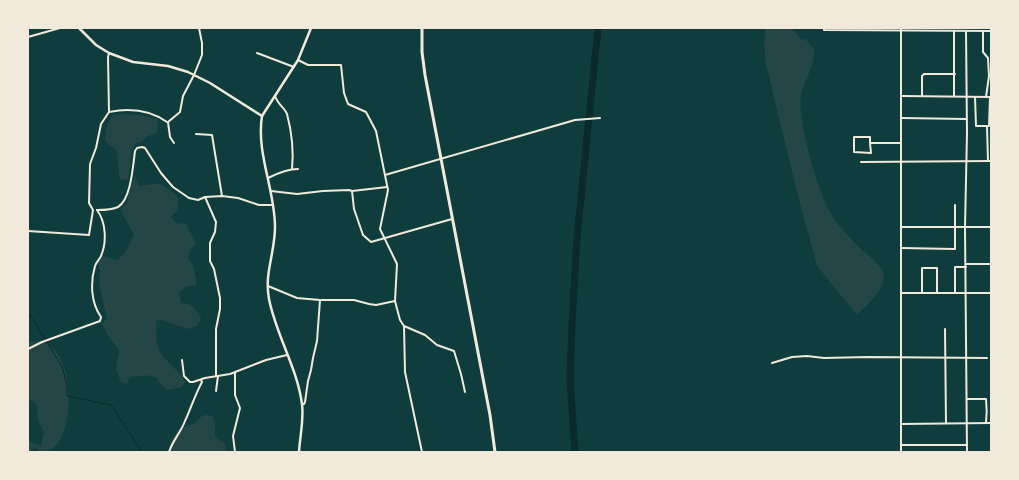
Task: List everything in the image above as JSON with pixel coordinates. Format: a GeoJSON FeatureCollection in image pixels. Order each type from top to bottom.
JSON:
{"type":"FeatureCollection","features":[{"type":"Feature","properties":{"kind":"main road"},"geometry":{"type":"LineString","coordinates":[[422,28],[422,52],[425,75],[490,415],[495,452]]}},
{"type":"Feature","properties":{"kind":"street"},"geometry":{"type":"LineString","coordinates":[[28,37],[60,28]]}},
{"type":"Feature","properties":{"kind":"street"},"geometry":{"type":"LineString","coordinates":[[79,28],[96,45],[109,53],[132,62],[168,66],[180,69],[210,83],[262,116]]}},
{"type":"Feature","properties":{"kind":"street"},"geometry":{"type":"LineString","coordinates":[[97,28],[110,28]]}},
{"type":"Feature","properties":{"kind":"street"},"geometry":{"type":"LineString","coordinates":[[168,122],[180,112],[183,96],[202,55],[202,43],[199,28]]}},
{"type":"Feature","properties":{"kind":"street"},"geometry":{"type":"LineString","coordinates":[[299,452],[302,404],[297,383],[271,308],[267,286],[267,273],[272,254],[275,226],[271,191],[261,138],[262,116],[298,60],[311,28]]}},
{"type":"Feature","properties":{"kind":"street"},"geometry":{"type":"LineString","coordinates":[[824,28],[824,30],[902,29],[991,31]]}},
{"type":"Feature","properties":{"kind":"street"},"geometry":{"type":"LineString","coordinates":[[901,452],[902,29]]}},
{"type":"Feature","properties":{"kind":"street"},"geometry":{"type":"LineString","coordinates":[[953,30],[954,97]]}},
{"type":"Feature","properties":{"kind":"street"},"geometry":{"type":"LineString","coordinates":[[966,31],[967,161],[965,227],[967,452]]}},
{"type":"Feature","properties":{"kind":"street"},"geometry":{"type":"LineString","coordinates":[[983,31],[983,52],[988,58],[990,76],[986,97]]}},
{"type":"Feature","properties":{"kind":"street"},"geometry":{"type":"LineString","coordinates":[[28,231],[89,235],[93,210],[89,203],[90,164],[96,148],[101,124],[109,112],[109,53]]}},
{"type":"Feature","properties":{"kind":"street"},"geometry":{"type":"LineString","coordinates":[[257,53],[294,67]]}},
{"type":"Feature","properties":{"kind":"street"},"geometry":{"type":"LineString","coordinates":[[298,60],[308,65],[341,65],[345,100],[348,104],[366,112],[370,117],[376,131],[387,187],[385,204],[379,225],[397,264],[395,301],[400,320],[404,326],[406,372],[422,452]]}},
{"type":"Feature","properties":{"kind":"street"},"geometry":{"type":"LineString","coordinates":[[922,96],[922,76],[924,74],[954,74]]}},
{"type":"Feature","properties":{"kind":"street"},"geometry":{"type":"LineString","coordinates":[[275,96],[277,103],[286,112],[292,136],[294,150],[292,169]]}},
{"type":"Feature","properties":{"kind":"street"},"geometry":{"type":"LineString","coordinates":[[861,162],[989,162],[987,126],[989,126],[990,123],[991,97],[902,96]]}},
{"type":"Feature","properties":{"kind":"street"},"geometry":{"type":"LineString","coordinates":[[975,97],[976,126],[987,126]]}},
{"type":"Feature","properties":{"kind":"street"},"geometry":{"type":"LineString","coordinates":[[109,112],[118,110],[150,112],[168,122]]}},
{"type":"Feature","properties":{"kind":"street"},"geometry":{"type":"LineString","coordinates":[[385,175],[581,119],[600,118]]}},
{"type":"Feature","properties":{"kind":"street"},"geometry":{"type":"LineString","coordinates":[[902,118],[967,119]]}},
{"type":"Feature","properties":{"kind":"street"},"geometry":{"type":"LineString","coordinates":[[168,122],[170,137],[174,143]]}},
{"type":"Feature","properties":{"kind":"street"},"geometry":{"type":"LineString","coordinates":[[196,134],[212,135],[222,196]]}},
{"type":"Feature","properties":{"kind":"street"},"geometry":{"type":"LineString","coordinates":[[854,137],[870,137],[870,143],[871,153],[854,152],[854,137]]}},
{"type":"Feature","properties":{"kind":"street"},"geometry":{"type":"LineString","coordinates":[[870,143],[902,143]]}},
{"type":"Feature","properties":{"kind":"street"},"geometry":{"type":"LineString","coordinates":[[93,210],[111,209],[119,206],[123,202],[129,190],[135,151],[140,146],[145,148],[166,180],[178,192],[193,199],[198,200],[205,197],[222,196],[238,198],[259,205],[272,205]]}},
{"type":"Feature","properties":{"kind":"street"},"geometry":{"type":"LineString","coordinates":[[268,178],[277,173],[298,169]]}},
{"type":"Feature","properties":{"kind":"street"},"geometry":{"type":"LineString","coordinates":[[271,191],[297,194],[323,191],[352,191],[387,187]]}},
{"type":"Feature","properties":{"kind":"street"},"geometry":{"type":"LineString","coordinates":[[352,191],[354,209],[363,235],[371,242],[452,219]]}},
{"type":"Feature","properties":{"kind":"street"},"geometry":{"type":"LineString","coordinates":[[205,197],[216,222],[216,232],[210,243],[210,261],[214,269],[220,298],[220,309],[216,329],[216,391]]}},
{"type":"Feature","properties":{"kind":"street"},"geometry":{"type":"LineString","coordinates":[[901,248],[955,249],[955,205]]}},
{"type":"Feature","properties":{"kind":"street"},"geometry":{"type":"LineString","coordinates":[[28,349],[49,339],[100,321],[101,317],[95,308],[93,292],[95,265],[102,251],[104,233],[102,218],[97,210]]}},
{"type":"Feature","properties":{"kind":"street"},"geometry":{"type":"LineString","coordinates":[[902,227],[991,227]]}},
{"type":"Feature","properties":{"kind":"street"},"geometry":{"type":"LineString","coordinates":[[955,293],[955,267],[991,264]]}},
{"type":"Feature","properties":{"kind":"street"},"geometry":{"type":"LineString","coordinates":[[922,293],[922,268],[937,268],[937,293]]}},
{"type":"Feature","properties":{"kind":"street"},"geometry":{"type":"LineString","coordinates":[[267,286],[297,298],[354,300],[376,305],[395,301]]}},
{"type":"Feature","properties":{"kind":"street"},"geometry":{"type":"LineString","coordinates":[[901,293],[991,293]]}},
{"type":"Feature","properties":{"kind":"street"},"geometry":{"type":"LineString","coordinates":[[302,404],[305,402],[317,341],[320,300]]}},
{"type":"Feature","properties":{"kind":"street"},"geometry":{"type":"LineString","coordinates":[[404,326],[425,335],[437,345],[454,351],[465,392]]}},
{"type":"Feature","properties":{"kind":"street"},"geometry":{"type":"LineString","coordinates":[[945,329],[946,423]]}},
{"type":"Feature","properties":{"kind":"street"},"geometry":{"type":"LineString","coordinates":[[182,360],[184,376],[187,380],[193,382],[234,373],[266,360],[287,355]]}},
{"type":"Feature","properties":{"kind":"street"},"geometry":{"type":"LineString","coordinates":[[772,363],[792,356],[824,358],[986,358]]}},
{"type":"Feature","properties":{"kind":"street"},"geometry":{"type":"LineString","coordinates":[[234,373],[235,395],[240,408],[233,436],[235,452]]}},
{"type":"Feature","properties":{"kind":"street"},"geometry":{"type":"LineString","coordinates":[[169,452],[173,441],[186,420],[192,402],[202,382],[201,380]]}},
{"type":"Feature","properties":{"kind":"street"},"geometry":{"type":"LineString","coordinates":[[967,399],[986,399],[986,423]]}},
{"type":"Feature","properties":{"kind":"street"},"geometry":{"type":"LineString","coordinates":[[901,424],[991,423]]}},
{"type":"Feature","properties":{"kind":"street"},"geometry":{"type":"LineString","coordinates":[[901,445],[967,445]]}},
{"type":"Feature","properties":{"kind":"shaded area"},"geometry":{"type":"Polygon","coordinates":[[[766,28],[789,28],[798,34],[801,40],[806,39],[814,50],[813,61],[802,91],[801,107],[805,136],[814,170],[828,208],[840,227],[875,261],[883,272],[882,284],[879,290],[871,301],[857,315],[817,266],[797,192],[766,64],[764,44],[766,28]]]}},
{"type":"Feature","properties":{"kind":"shaded area"},"geometry":{"type":"Polygon","coordinates":[[[112,115],[140,115],[158,119],[157,133],[148,136],[140,143],[135,143],[131,153],[128,180],[120,179],[116,149],[109,145],[105,140],[106,128],[112,115]]]}},
{"type":"Feature","properties":{"kind":"shaded area"},"geometry":{"type":"Polygon","coordinates":[[[135,175],[138,186],[160,184],[178,197],[178,210],[171,217],[176,223],[186,224],[196,244],[190,250],[188,258],[193,265],[197,285],[185,287],[179,293],[181,303],[191,305],[201,318],[198,325],[188,329],[162,320],[156,321],[157,341],[160,352],[185,382],[182,387],[167,390],[160,384],[157,378],[150,376],[130,377],[127,384],[121,382],[116,369],[119,350],[107,334],[102,323],[107,319],[99,284],[100,271],[98,263],[103,256],[117,260],[120,258],[134,235],[120,209],[126,204],[135,175]]]}},
{"type":"Feature","properties":{"kind":"shaded area"},"geometry":{"type":"Polygon","coordinates":[[[32,341],[49,345],[61,359],[67,379],[69,402],[66,424],[59,441],[48,450],[34,448],[31,452],[28,452],[28,440],[37,445],[41,445],[44,432],[38,420],[37,406],[33,401],[28,399],[28,342],[32,341]]]}},
{"type":"Feature","properties":{"kind":"shaded area"},"geometry":{"type":"Polygon","coordinates":[[[207,415],[213,417],[215,437],[223,442],[226,452],[168,452],[171,441],[179,429],[195,423],[202,416],[207,415]]]}},
{"type":"Feature","properties":{"kind":"waterway"},"geometry":{"type":"LineString","coordinates":[[575,452],[570,379],[572,325],[577,238],[598,28]]}},
{"type":"Feature","properties":{"kind":"waterway"},"geometry":{"type":"LineString","coordinates":[[28,312],[62,366],[67,385],[67,396],[111,405],[142,452]]}}]}
